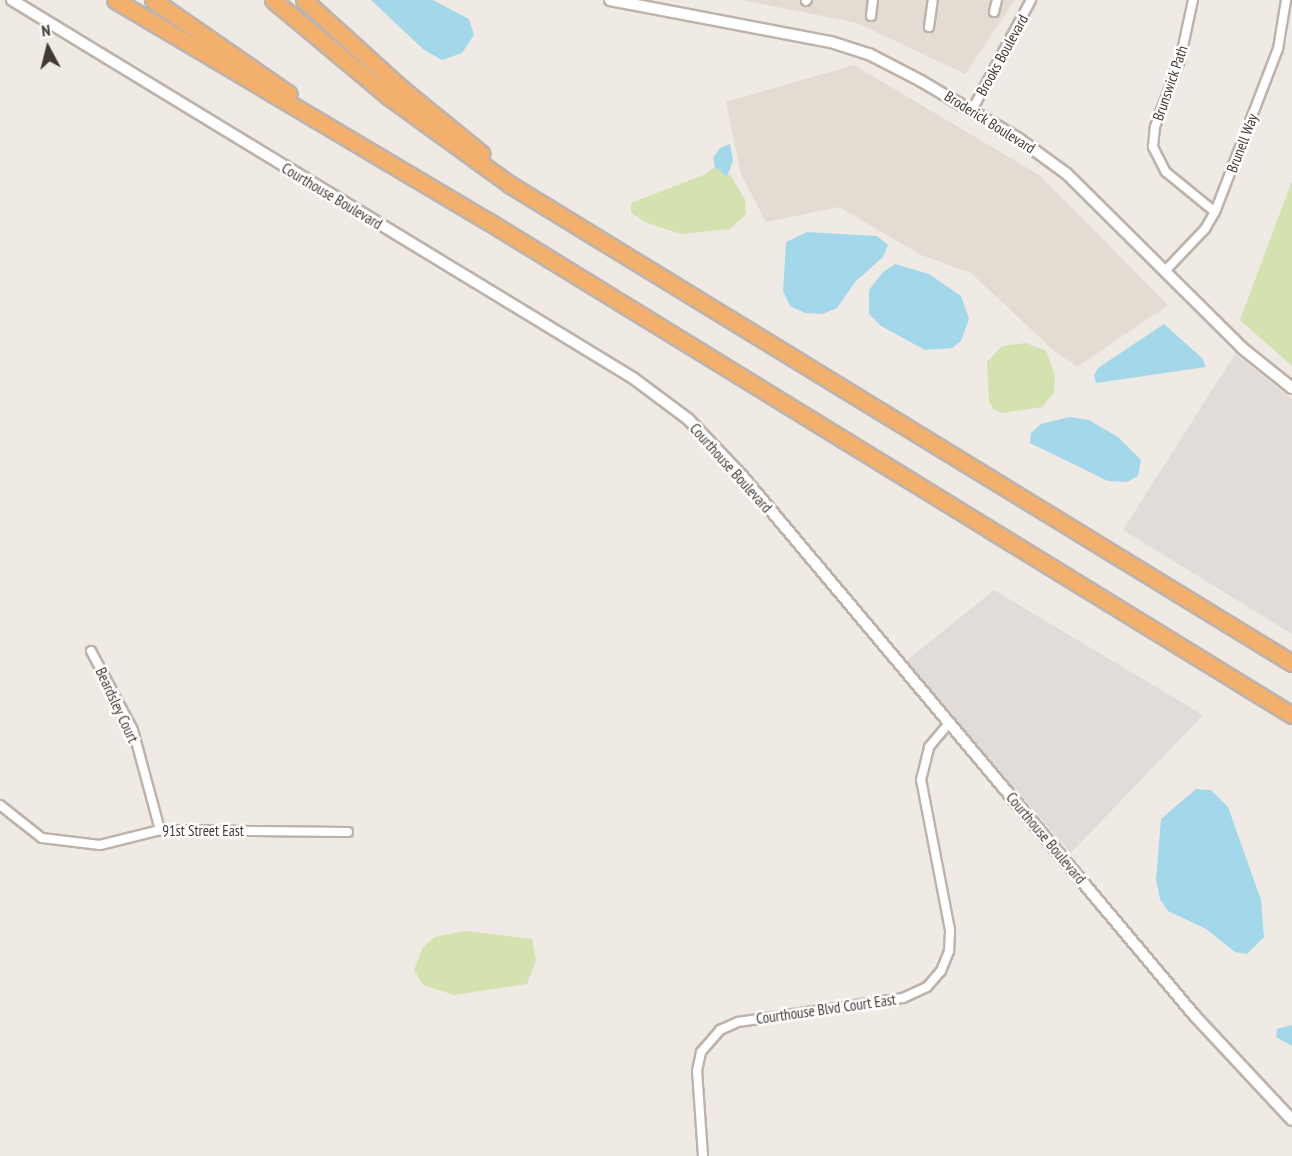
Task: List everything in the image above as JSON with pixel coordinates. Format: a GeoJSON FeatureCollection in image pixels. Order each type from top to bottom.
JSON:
{"type":"FeatureCollection","features":[{"type":"Feature","properties":{"kind":"highway"},"geometry":{"type":"LineString","coordinates":[[115,0],[414,177],[1292,715]]}},
{"type":"Feature","properties":{"kind":"highway"},"geometry":{"type":"LineString","coordinates":[[153,0],[414,177]]}},
{"type":"Feature","properties":{"kind":"highway"},"geometry":{"type":"LineString","coordinates":[[273,0],[389,97],[471,159],[1292,663]]}},
{"type":"Feature","properties":{"kind":"highway"},"geometry":{"type":"LineString","coordinates":[[304,0],[425,108],[578,225]]}},
{"type":"Feature","properties":{"kind":"street","name":"Courthouse Boulevard"},"geometry":{"type":"LineString","coordinates":[[12,0],[658,395],[688,419],[743,477],[1195,1016],[1292,1120]]}},
{"type":"Feature","properties":{"kind":"street","name":"Broderick Boulevard"},"geometry":{"type":"LineString","coordinates":[[610,0],[852,48],[902,70],[972,110],[1067,174],[1242,348],[1292,388]]}},
{"type":"Feature","properties":{"kind":"street"},"geometry":{"type":"LineString","coordinates":[[871,16],[873,0]]}},
{"type":"Feature","properties":{"kind":"street"},"geometry":{"type":"LineString","coordinates":[[929,27],[933,0]]}},
{"type":"Feature","properties":{"kind":"street"},"geometry":{"type":"LineString","coordinates":[[994,12],[997,0]]}},
{"type":"Feature","properties":{"kind":"street","name":"Brooks Boulevard"},"geometry":{"type":"LineString","coordinates":[[972,110],[1031,0]]}},
{"type":"Feature","properties":{"kind":"street","name":"Brunswick Path"},"geometry":{"type":"LineString","coordinates":[[1194,0],[1180,60],[1155,127],[1153,147],[1166,172],[1215,212]]}},
{"type":"Feature","properties":{"kind":"street","name":"Brunell Way"},"geometry":{"type":"LineString","coordinates":[[1165,271],[1205,229],[1215,212],[1278,49],[1286,0]]}},
{"type":"Feature","properties":{"kind":"street","name":"Beardsley Court"},"geometry":{"type":"LineString","coordinates":[[91,651],[133,730],[160,830]]}},
{"type":"Feature","properties":{"kind":"street","name":"Courthouse Blvd Court East"},"geometry":{"type":"LineString","coordinates":[[703,1156],[697,1071],[701,1052],[720,1030],[738,1022],[903,998],[927,987],[941,971],[949,951],[950,930],[921,780],[929,747],[949,723]]}},
{"type":"Feature","properties":{"kind":"street","name":"91st Street East"},"geometry":{"type":"LineString","coordinates":[[0,805],[42,838],[100,845],[160,830],[348,832]]}},
{"type":"Feature","properties":{"kind":"shaded area"},"geometry":{"type":"Polygon","coordinates":[[[742,0],[1015,0],[965,74],[857,23],[742,0]]]}},
{"type":"Feature","properties":{"kind":"shaded area"},"geometry":{"type":"Polygon","coordinates":[[[854,65],[1039,175],[1168,305],[1077,367],[1052,349],[971,273],[921,255],[839,207],[766,222],[741,174],[726,102],[854,65]]]}},
{"type":"Feature","properties":{"kind":"shaded area"},"geometry":{"type":"Polygon","coordinates":[[[1235,354],[1292,399],[1292,634],[1123,530],[1235,354]]]}},
{"type":"Feature","properties":{"kind":"shaded area"},"geometry":{"type":"Polygon","coordinates":[[[994,590],[1203,715],[1071,853],[905,662],[994,590]]]}},
{"type":"Feature","properties":{"kind":"green space"},"geometry":{"type":"Polygon","coordinates":[[[715,167],[727,177],[730,174],[745,200],[746,214],[730,229],[681,234],[647,223],[631,213],[631,203],[706,174],[715,167]]]}},
{"type":"Feature","properties":{"kind":"green space"},"geometry":{"type":"Polygon","coordinates":[[[1292,181],[1292,366],[1240,320],[1292,181]]]}},
{"type":"Feature","properties":{"kind":"green space"},"geometry":{"type":"Polygon","coordinates":[[[1026,343],[1046,351],[1055,375],[1054,393],[1042,407],[1002,413],[993,409],[989,401],[987,362],[1002,346],[1026,343]]]}},
{"type":"Feature","properties":{"kind":"green space"},"geometry":{"type":"Polygon","coordinates":[[[465,931],[532,939],[536,960],[527,984],[454,995],[423,985],[414,970],[423,947],[435,937],[465,931]]]}},
{"type":"Feature","properties":{"kind":"water"},"geometry":{"type":"Polygon","coordinates":[[[371,0],[433,0],[469,19],[474,35],[462,53],[442,60],[424,50],[371,0]]]}},
{"type":"Feature","properties":{"kind":"water"},"geometry":{"type":"Polygon","coordinates":[[[730,144],[733,160],[727,177],[715,167],[713,158],[720,148],[730,144]]]}},
{"type":"Feature","properties":{"kind":"water"},"geometry":{"type":"Polygon","coordinates":[[[807,232],[877,236],[888,245],[883,257],[855,282],[837,308],[822,314],[805,313],[790,306],[783,291],[786,242],[807,232]]]}},
{"type":"Feature","properties":{"kind":"water"},"geometry":{"type":"Polygon","coordinates":[[[895,264],[929,274],[961,296],[969,319],[961,341],[952,348],[925,350],[881,326],[869,314],[869,290],[883,272],[895,264]]]}},
{"type":"Feature","properties":{"kind":"water"},"geometry":{"type":"Polygon","coordinates":[[[1164,324],[1202,358],[1206,367],[1096,383],[1094,375],[1098,368],[1164,324]]]}},
{"type":"Feature","properties":{"kind":"water"},"geometry":{"type":"Polygon","coordinates":[[[1070,417],[1089,420],[1118,437],[1141,460],[1138,476],[1127,482],[1108,481],[1030,443],[1031,433],[1041,424],[1070,417]]]}},
{"type":"Feature","properties":{"kind":"water"},"geometry":{"type":"Polygon","coordinates":[[[1196,789],[1211,790],[1228,807],[1261,900],[1264,937],[1247,954],[1235,952],[1206,929],[1168,911],[1160,899],[1156,880],[1161,819],[1196,789]]]}},
{"type":"Feature","properties":{"kind":"water"},"geometry":{"type":"Polygon","coordinates":[[[1292,1025],[1292,1046],[1276,1037],[1277,1029],[1292,1025]]]}}]}
